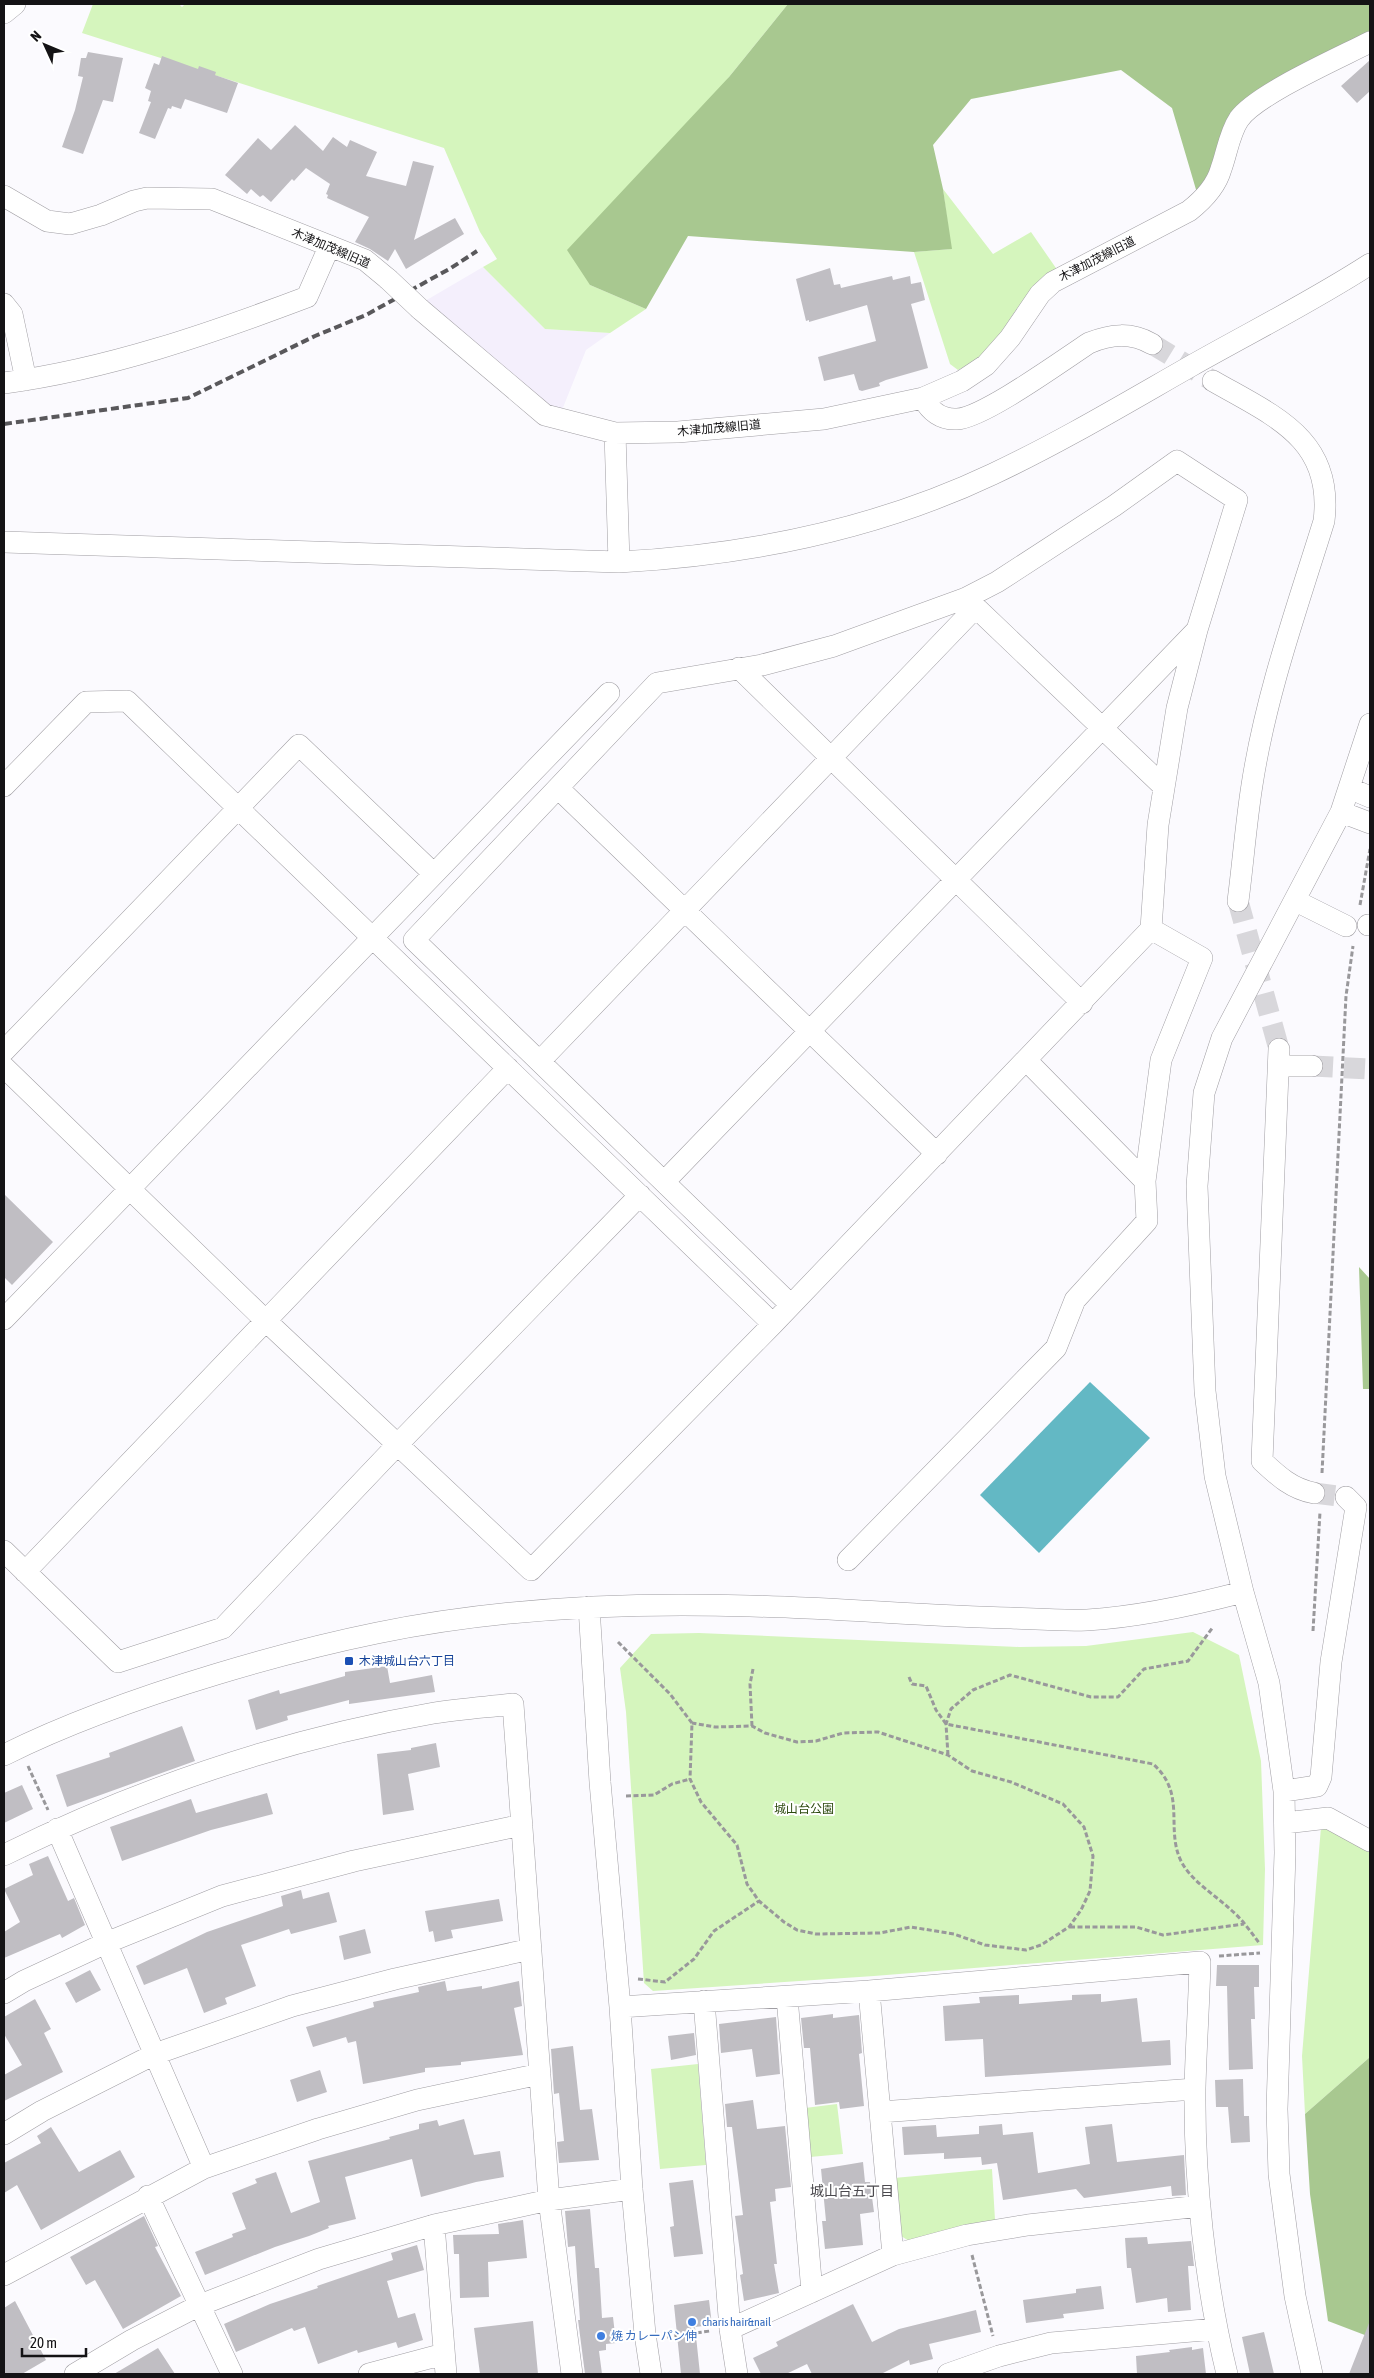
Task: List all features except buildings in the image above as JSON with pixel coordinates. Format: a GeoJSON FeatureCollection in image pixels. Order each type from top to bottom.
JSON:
{"type":"FeatureCollection","features":[{"type":"Feature","properties":{"kind":"street"},"geometry":{"type":"LineString","coordinates":[[4,13],[15,4]]}},
{"type":"Feature","properties":{"kind":"street","name":"木津加茂線旧道"},"geometry":{"type":"LineString","coordinates":[[4,196],[47,221],[70,224],[101,215],[134,200],[147,198],[212,199],[365,260],[545,416],[615,432],[678,432],[824,419],[923,398],[962,381],[986,364],[1010,338],[1040,294],[1053,282],[1180,216],[1199,203],[1218,178],[1234,128],[1253,104],[1370,42]]}},
{"type":"Feature","properties":{"kind":"street"},"geometry":{"type":"LineString","coordinates":[[4,383],[26,380],[120,358],[217,331],[307,297],[329,247]]}},
{"type":"Feature","properties":{"kind":"street"},"geometry":{"type":"LineString","coordinates":[[4,542],[619,562],[679,559],[772,545],[862,523],[923,503],[992,475],[1073,433],[1369,268]]}},
{"type":"Feature","properties":{"kind":"street"},"geometry":{"type":"LineString","coordinates":[[4,304],[12,314],[26,380]]}},
{"type":"Feature","properties":{"kind":"street"},"geometry":{"type":"LineString","coordinates":[[923,398],[933,412],[940,416],[959,419],[968,417],[1013,392],[1089,343],[1102,338],[1132,336],[1152,344]]}},
{"type":"Feature","properties":{"kind":"street"},"geometry":{"type":"LineString","coordinates":[[1213,381],[1268,413],[1298,434],[1314,454],[1321,469],[1326,503],[1324,521],[1290,624],[1267,714],[1252,784],[1238,902]]}},
{"type":"Feature","properties":{"kind":"street"},"geometry":{"type":"LineString","coordinates":[[615,432],[619,562]]}},
{"type":"Feature","properties":{"kind":"street"},"geometry":{"type":"LineString","coordinates":[[4,1066],[265,1320],[531,1570],[773,1324],[1151,929],[1158,825],[1177,708],[1197,630],[1237,500],[1177,461],[1105,512],[997,582],[971,602],[830,759],[541,1060]]}},
{"type":"Feature","properties":{"kind":"street"},"geometry":{"type":"LineString","coordinates":[[791,1304],[541,1060],[414,940],[658,683],[762,665],[834,646],[971,602]]}},
{"type":"Feature","properties":{"kind":"street"},"geometry":{"type":"LineString","coordinates":[[971,602],[1163,786]]}},
{"type":"Feature","properties":{"kind":"street"},"geometry":{"type":"LineString","coordinates":[[664,1182],[1197,630]]}},
{"type":"Feature","properties":{"kind":"street"},"geometry":{"type":"LineString","coordinates":[[739,668],[830,759],[1082,1003]]}},
{"type":"Feature","properties":{"kind":"street"},"geometry":{"type":"LineString","coordinates":[[4,1319],[609,692]]}},
{"type":"Feature","properties":{"kind":"street"},"geometry":{"type":"LineString","coordinates":[[4,786],[86,702],[127,701],[773,1324]]}},
{"type":"Feature","properties":{"kind":"street"},"geometry":{"type":"LineString","coordinates":[[1312,2374],[1295,2296],[1279,2174],[1274,1952],[1284,1912],[1284,1792],[1269,1683],[1243,1592],[1215,1476],[1205,1391],[1197,1186],[1204,1093],[1222,1038],[1296,901],[1341,812],[1370,724]]}},
{"type":"Feature","properties":{"kind":"street"},"geometry":{"type":"LineString","coordinates":[[4,1051],[299,745],[434,874]]}},
{"type":"Feature","properties":{"kind":"street"},"geometry":{"type":"LineString","coordinates":[[558,788],[937,1154]]}},
{"type":"Feature","properties":{"kind":"street"},"geometry":{"type":"LineString","coordinates":[[1350,788],[1370,797]]}},
{"type":"Feature","properties":{"kind":"street"},"geometry":{"type":"LineString","coordinates":[[1341,812],[1370,823]]}},
{"type":"Feature","properties":{"kind":"street"},"geometry":{"type":"LineString","coordinates":[[1296,901],[1359,925]]}},
{"type":"Feature","properties":{"kind":"street"},"geometry":{"type":"LineString","coordinates":[[848,1560],[1056,1348],[1075,1300],[1148,1221],[1145,1181],[1161,1060],[1202,958],[1151,929]]}},
{"type":"Feature","properties":{"kind":"street"},"geometry":{"type":"LineString","coordinates":[[1312,1066],[1279,1058],[1262,1461],[1280,1478],[1300,1490],[1319,1493]]}},
{"type":"Feature","properties":{"kind":"street"},"geometry":{"type":"LineString","coordinates":[[1026,1060],[1145,1181]]}},
{"type":"Feature","properties":{"kind":"street"},"geometry":{"type":"LineString","coordinates":[[25,1572],[508,1068]]}},
{"type":"Feature","properties":{"kind":"street"},"geometry":{"type":"LineString","coordinates":[[4,1551],[118,1662],[223,1628],[398,1444],[640,1195]]}},
{"type":"Feature","properties":{"kind":"street"},"geometry":{"type":"LineString","coordinates":[[1284,1792],[1317,1786],[1321,1777],[1331,1662],[1356,1507],[1346,1497]]}},
{"type":"Feature","properties":{"kind":"street"},"geometry":{"type":"LineString","coordinates":[[11,1752],[59,1729],[147,1695],[292,1652],[379,1632],[469,1619],[589,1607],[671,1604],[875,1611],[955,1617],[1087,1620],[1178,1607],[1243,1592]]}},
{"type":"Feature","properties":{"kind":"street"},"geometry":{"type":"LineString","coordinates":[[589,1607],[600,1782],[620,2008],[632,2189],[645,2334],[651,2374]]}},
{"type":"Feature","properties":{"kind":"street"},"geometry":{"type":"LineString","coordinates":[[4,1855],[57,1829],[136,1796],[230,1762],[322,1737],[435,1713],[513,1704],[549,2200],[572,2374]]}},
{"type":"Feature","properties":{"kind":"street"},"geometry":{"type":"LineString","coordinates":[[1285,1823],[1328,1818],[1370,1841]]}},
{"type":"Feature","properties":{"kind":"street"},"geometry":{"type":"LineString","coordinates":[[4,1993],[24,1981],[106,1943],[222,1896],[354,1861],[522,1825]]}},
{"type":"Feature","properties":{"kind":"street"},"geometry":{"type":"LineString","coordinates":[[57,1829],[204,2168]]}},
{"type":"Feature","properties":{"kind":"street"},"geometry":{"type":"LineString","coordinates":[[4,2134],[42,2110],[154,2054],[292,2006],[395,1979],[531,1949]]}},
{"type":"Feature","properties":{"kind":"street"},"geometry":{"type":"LineString","coordinates":[[620,2008],[869,1991],[1200,1962],[1195,2089],[1200,2206],[1216,2329],[1227,2374]]}},
{"type":"Feature","properties":{"kind":"street"},"geometry":{"type":"LineString","coordinates":[[869,1991],[893,2255]]}},
{"type":"Feature","properties":{"kind":"street"},"geometry":{"type":"LineString","coordinates":[[787,1997],[812,2292]]}},
{"type":"Feature","properties":{"kind":"street"},"geometry":{"type":"LineString","coordinates":[[704,2001],[730,2329],[737,2374]]}},
{"type":"Feature","properties":{"kind":"street"},"geometry":{"type":"LineString","coordinates":[[4,2275],[148,2196],[204,2168],[318,2129],[417,2100],[540,2074]]}},
{"type":"Feature","properties":{"kind":"street"},"geometry":{"type":"LineString","coordinates":[[880,2112],[1195,2089]]}},
{"type":"Feature","properties":{"kind":"street"},"geometry":{"type":"LineString","coordinates":[[75,2374],[132,2340],[200,2305],[319,2259],[434,2225],[549,2200],[632,2189]]}},
{"type":"Feature","properties":{"kind":"street"},"geometry":{"type":"LineString","coordinates":[[148,2196],[232,2374]]}},
{"type":"Feature","properties":{"kind":"street"},"geometry":{"type":"LineString","coordinates":[[730,2329],[893,2255],[967,2235],[1028,2225],[1200,2206]]}},
{"type":"Feature","properties":{"kind":"street"},"geometry":{"type":"LineString","coordinates":[[370,2374],[445,2364],[434,2225]]}},
{"type":"Feature","properties":{"kind":"street"},"geometry":{"type":"LineString","coordinates":[[948,2374],[999,2356],[1051,2343],[1216,2329]]}},
{"type":"Feature","properties":{"kind":"path"},"geometry":{"type":"LineString","coordinates":[[1312,1636],[1346,996],[1370,849]]}},
{"type":"Feature","properties":{"kind":"path"},"geometry":{"type":"LineString","coordinates":[[948,1755],[946,1724],[951,1708],[973,1690],[1010,1675],[1091,1697],[1118,1697],[1144,1669],[1188,1661],[1213,1627]]}},
{"type":"Feature","properties":{"kind":"path"},"geometry":{"type":"LineString","coordinates":[[618,1642],[670,1694],[692,1723],[690,1778],[702,1802],[737,1845],[747,1884],[759,1901],[784,1922],[797,1930],[816,1934],[880,1933],[910,1927],[954,1934],[985,1945],[1026,1950],[1040,1945],[1069,1926],[1081,1910],[1090,1891],[1093,1856],[1084,1827],[1063,1804],[1011,1782],[972,1771],[948,1755],[878,1732],[842,1733],[816,1741],[797,1742],[765,1733],[752,1726],[715,1727],[692,1723]]}},
{"type":"Feature","properties":{"kind":"path"},"geometry":{"type":"LineString","coordinates":[[752,1726],[750,1684],[753,1669]]}},
{"type":"Feature","properties":{"kind":"path"},"geometry":{"type":"LineString","coordinates":[[909,1677],[912,1684],[926,1686],[936,1710],[946,1724],[1152,1764],[1163,1773],[1170,1786],[1177,1848],[1187,1871],[1274,1952]]}},
{"type":"Feature","properties":{"kind":"path"},"geometry":{"type":"LineString","coordinates":[[11,1752],[57,1829]]}},
{"type":"Feature","properties":{"kind":"path"},"geometry":{"type":"LineString","coordinates":[[626,1796],[654,1795],[672,1784],[690,1778]]}},
{"type":"Feature","properties":{"kind":"path"},"geometry":{"type":"LineString","coordinates":[[636,1978],[665,1982],[694,1959],[714,1932],[759,1901]]}},
{"type":"Feature","properties":{"kind":"path"},"geometry":{"type":"LineString","coordinates":[[1069,1926],[1136,1927],[1163,1934],[1244,1924]]}},
{"type":"Feature","properties":{"kind":"path"},"geometry":{"type":"LineString","coordinates":[[1200,1962],[1211,1956],[1274,1952]]}},
{"type":"Feature","properties":{"kind":"path"},"geometry":{"type":"LineString","coordinates":[[967,2235],[999,2356]]}},
{"type":"Feature","properties":{"kind":"path"},"geometry":{"type":"LineString","coordinates":[[666,2338],[730,2329]]}},
{"type":"Feature","properties":{"kind":"shaded area"},"geometry":{"type":"Polygon","coordinates":[[[483,267],[545,329],[610,333],[586,350],[562,410],[546,406],[425,301],[483,267]]]}},
{"type":"Feature","properties":{"kind":"green space"},"geometry":{"type":"Polygon","coordinates":[[[93,4],[179,4],[182,7],[185,4],[788,4],[729,77],[590,285],[646,309],[610,333],[545,329],[483,267],[497,259],[480,232],[444,148],[82,33],[93,4]]]}},
{"type":"Feature","properties":{"kind":"green space"},"geometry":{"type":"Polygon","coordinates":[[[788,4],[1370,4],[1370,36],[1253,97],[1197,193],[1172,108],[1121,70],[971,99],[933,145],[943,189],[952,249],[914,252],[688,236],[646,309],[590,285],[567,250],[729,77],[788,4]]]}},
{"type":"Feature","properties":{"kind":"green space"},"geometry":{"type":"Polygon","coordinates":[[[943,189],[993,254],[1031,232],[1058,271],[1031,291],[998,337],[982,355],[958,370],[950,364],[914,252],[951,249],[943,189]]]}},
{"type":"Feature","properties":{"kind":"green space"},"geometry":{"type":"Polygon","coordinates":[[[1359,1267],[1370,1279],[1370,1389],[1363,1389],[1359,1267]]]}},
{"type":"Feature","properties":{"kind":"green space","name":"城山台公園"},"geometry":{"type":"Polygon","coordinates":[[[1193,1632],[1239,1655],[1261,1761],[1265,1869],[1263,1945],[874,1976],[653,1991],[644,1983],[626,1712],[620,1668],[651,1634],[699,1633],[1019,1647],[1086,1646],[1193,1632]]]}},
{"type":"Feature","properties":{"kind":"green space"},"geometry":{"type":"Polygon","coordinates":[[[1321,1827],[1370,1846],[1370,2057],[1305,2114],[1302,2056],[1321,1827]]]}},
{"type":"Feature","properties":{"kind":"green space"},"geometry":{"type":"Polygon","coordinates":[[[1370,2057],[1370,2337],[1328,2321],[1310,2194],[1305,2114],[1370,2057]]]}},
{"type":"Feature","properties":{"kind":"green space"},"geometry":{"type":"Polygon","coordinates":[[[698,2064],[706,2165],[660,2169],[651,2069],[698,2064]]]}},
{"type":"Feature","properties":{"kind":"green space"},"geometry":{"type":"Polygon","coordinates":[[[837,2104],[843,2154],[810,2157],[805,2108],[837,2104]]]}},
{"type":"Feature","properties":{"kind":"green space"},"geometry":{"type":"Polygon","coordinates":[[[992,2169],[995,2220],[909,2241],[898,2234],[894,2178],[992,2169]]]}},
{"type":"Feature","properties":{"kind":"water"},"geometry":{"type":"Polygon","coordinates":[[[1090,1382],[1150,1438],[1039,1553],[980,1495],[1090,1382]]]}},
{"type":"Feature","properties":{"kind":"tunnel"},"geometry":{"type":"LineString","coordinates":[[1152,344],[1213,381]]}},
{"type":"Feature","properties":{"kind":"tunnel"},"geometry":{"type":"LineString","coordinates":[[1238,901],[1279,1049]]}},
{"type":"Feature","properties":{"kind":"tunnel"},"geometry":{"type":"LineString","coordinates":[[1312,1066],[1370,1069]]}},
{"type":"Feature","properties":{"kind":"tunnel"},"geometry":{"type":"LineString","coordinates":[[1314,1493],[1346,1497]]}},
{"type":"Feature","properties":{"kind":"railway"},"geometry":{"type":"LineString","coordinates":[[4,424],[188,398],[315,336],[366,315],[451,268],[477,251]]}},
{"type":"Feature","properties":{"kind":"place","name":"木津城山台六丁目"},"geometry":{"type":"Point","coordinates":[349,1661]}},
{"type":"Feature","properties":{"kind":"place","name":"charis hair&nail"},"geometry":{"type":"Point","coordinates":[692,2322]}},
{"type":"Feature","properties":{"kind":"place","name":"焼 カレーパン伸"},"geometry":{"type":"Point","coordinates":[601,2336]}},
{"type":"Feature","properties":{"kind":"district","name":"城山台五丁目"},"geometry":{"type":"Point","coordinates":[852,2191]}}]}
